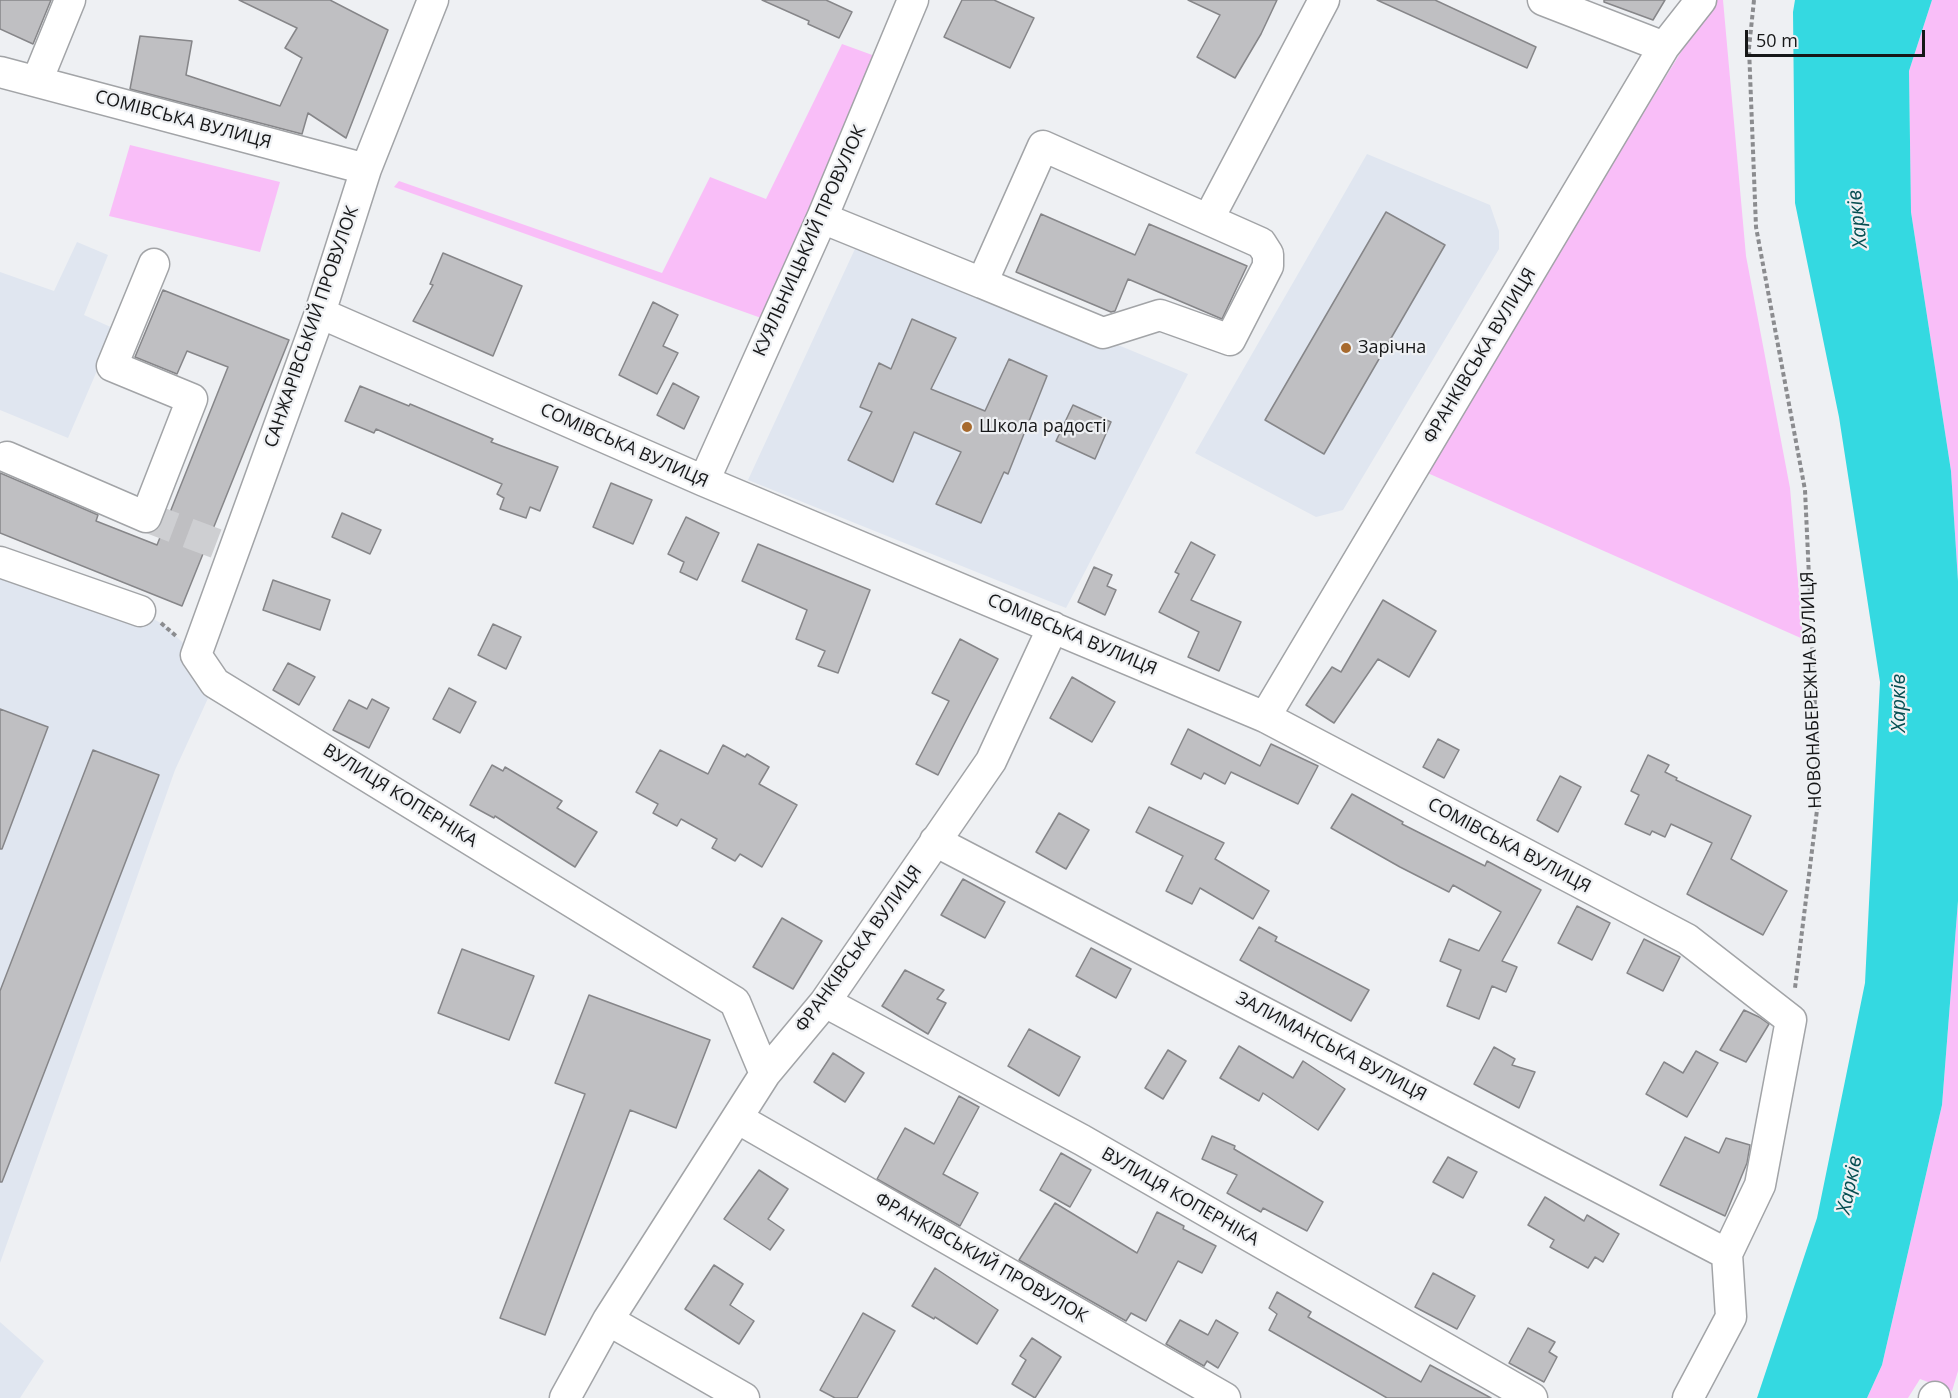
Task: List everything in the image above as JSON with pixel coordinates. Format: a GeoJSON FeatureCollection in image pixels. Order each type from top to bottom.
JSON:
{"type":"FeatureCollection","features":[{"type":"Feature","properties":{"kind":"street"},"geometry":{"type":"LineString","coordinates":[[37,81],[70,0]]}},
{"type":"Feature","properties":{"kind":"street","name":"САНЖАРІВСЬКИЙ ПРОВУЛОК"},"geometry":{"type":"LineString","coordinates":[[196,655],[320,313],[366,169],[433,0]]}},
{"type":"Feature","properties":{"kind":"street","name":"КУЯЛЬНИЦЬКИЙ ПРОВУЛОК"},"geometry":{"type":"LineString","coordinates":[[704,481],[822,218],[913,0]]}},
{"type":"Feature","properties":{"kind":"street"},"geometry":{"type":"LineString","coordinates":[[1209,218],[1324,0]]}},
{"type":"Feature","properties":{"kind":"street"},"geometry":{"type":"LineString","coordinates":[[1543,0],[1664,47]]}},
{"type":"Feature","properties":{"kind":"street","name":"ФРАНКІВСЬКА ВУЛИЦЯ"},"geometry":{"type":"LineString","coordinates":[[1265,717],[1664,47],[1701,0]]}},
{"type":"Feature","properties":{"kind":"street","name":"СОМІВСЬКА ВУЛИЦЯ"},"geometry":{"type":"LineString","coordinates":[[0,72],[366,169]]}},
{"type":"Feature","properties":{"kind":"street"},"geometry":{"type":"LineString","coordinates":[[822,218],[1103,333],[1160,315],[1230,340],[1268,266],[1268,254],[1261,243],[1209,218],[1043,146],[982,283]]}},
{"type":"Feature","properties":{"kind":"street"},"geometry":{"type":"LineString","coordinates":[[7,457],[146,517],[192,399],[112,366],[154,264]]}},
{"type":"Feature","properties":{"kind":"street","name":"СОМІВСЬКА ВУЛИЦЯ"},"geometry":{"type":"LineString","coordinates":[[320,313],[704,481],[1265,717],[1687,939],[1791,1020]]}},
{"type":"Feature","properties":{"kind":"street"},"geometry":{"type":"LineString","coordinates":[[0,562],[140,610]]}},
{"type":"Feature","properties":{"kind":"street","name":"ФРАНКІВСЬКА ВУЛИЦЯ"},"geometry":{"type":"LineString","coordinates":[[565,1398],[608,1320],[765,1074],[825,1002],[991,761],[1053,627]]}},
{"type":"Feature","properties":{"kind":"street","name":"ВУЛИЦЯ КОПЕРНІКА"},"geometry":{"type":"LineString","coordinates":[[196,655],[215,683],[735,1002],[765,1074]]}},
{"type":"Feature","properties":{"kind":"street","name":"ЗАЛИМАНСЬКА ВУЛИЦЯ"},"geometry":{"type":"LineString","coordinates":[[935,841],[1727,1254]]}},
{"type":"Feature","properties":{"kind":"street","name":"ВУЛИЦЯ КОПЕРНІКА"},"geometry":{"type":"LineString","coordinates":[[825,1002],[1082,1140],[1532,1398]]}},
{"type":"Feature","properties":{"kind":"street"},"geometry":{"type":"LineString","coordinates":[[1688,1398],[1731,1317],[1727,1254],[1760,1185],[1791,1020]]}},
{"type":"Feature","properties":{"kind":"street","name":"ФРАНКІВСЬКИЙ ПРОВУЛОК"},"geometry":{"type":"LineString","coordinates":[[737,1119],[1225,1398]]}},
{"type":"Feature","properties":{"kind":"street"},"geometry":{"type":"LineString","coordinates":[[608,1320],[744,1398]]}},
{"type":"Feature","properties":{"kind":"path","name":"НОВОНАБЕРЕЖНА ВУЛИЦЯ"},"geometry":{"type":"LineString","coordinates":[[1754,0],[1749,48],[1756,227],[1804,490],[1819,794],[1791,1020]]}},
{"type":"Feature","properties":{"kind":"path"},"geometry":{"type":"LineString","coordinates":[[140,610],[164,625],[196,655]]}},
{"type":"Feature","properties":{"kind":"shaded area"},"geometry":{"type":"Polygon","coordinates":[[[1713,0],[1723,0],[1746,256],[1790,488],[1803,639],[1423,471],[1713,0]]]}},
{"type":"Feature","properties":{"kind":"shaded area"},"geometry":{"type":"Polygon","coordinates":[[[1932,0],[1958,0],[1958,581],[1951,471],[1911,212],[1909,71],[1932,0]]]}},
{"type":"Feature","properties":{"kind":"shaded area"},"geometry":{"type":"Polygon","coordinates":[[[842,44],[875,56],[764,319],[394,187],[399,181],[662,273],[710,177],[766,199],[842,44]]]}},
{"type":"Feature","properties":{"kind":"shaded area"},"geometry":{"type":"Polygon","coordinates":[[[130,145],[280,182],[260,252],[109,216],[130,145]]]}},
{"type":"Feature","properties":{"kind":"shaded area"},"geometry":{"type":"Polygon","coordinates":[[[1367,154],[1490,205],[1499,231],[1499,249],[1343,510],[1316,517],[1195,453],[1367,154]]]}},
{"type":"Feature","properties":{"kind":"shaded area","name":"Школа радості"},"geometry":{"type":"Polygon","coordinates":[[[860,238],[1188,374],[1066,608],[748,480],[860,238]]]}},
{"type":"Feature","properties":{"kind":"shaded area"},"geometry":{"type":"Polygon","coordinates":[[[77,242],[108,255],[84,315],[115,329],[68,438],[0,410],[0,272],[54,291],[77,242]]]}},
{"type":"Feature","properties":{"kind":"shaded area"},"geometry":{"type":"Polygon","coordinates":[[[0,562],[140,611],[164,625],[196,655],[215,683],[175,770],[0,1263],[0,562]]]}},
{"type":"Feature","properties":{"kind":"shaded area"},"geometry":{"type":"Polygon","coordinates":[[[1958,901],[1958,1371],[1952,1391],[1920,1379],[1908,1398],[1867,1398],[1882,1365],[1942,1105],[1958,901]]]}},
{"type":"Feature","properties":{"kind":"shaded area"},"geometry":{"type":"Polygon","coordinates":[[[0,1322],[44,1361],[20,1398],[0,1398],[0,1322]]]}},
{"type":"Feature","properties":{"kind":"water","name":"Харків"},"geometry":{"type":"Polygon","coordinates":[[[1795,0],[1932,0],[1909,71],[1911,212],[1951,471],[1958,581],[1958,901],[1942,1105],[1882,1365],[1867,1398],[1757,1398],[1817,1218],[1865,983],[1880,682],[1839,417],[1795,203],[1793,12],[1795,0]]]}},
{"type":"Feature","properties":{"kind":"building"},"geometry":{"type":"Polygon","coordinates":[[[0,0],[51,0],[33,44],[0,29],[0,0]]]}},
{"type":"Feature","properties":{"kind":"building"},"geometry":{"type":"Polygon","coordinates":[[[239,0],[330,0],[388,30],[346,138],[308,113],[302,134],[130,89],[140,36],[192,41],[186,75],[280,106],[302,58],[285,48],[297,28],[239,0]]]}},
{"type":"Feature","properties":{"kind":"building"},"geometry":{"type":"Polygon","coordinates":[[[762,0],[826,0],[852,12],[839,38],[808,24],[809,21],[762,0]]]}},
{"type":"Feature","properties":{"kind":"building"},"geometry":{"type":"Polygon","coordinates":[[[962,0],[994,0],[1034,18],[1010,68],[944,37],[962,0]]]}},
{"type":"Feature","properties":{"kind":"building"},"geometry":{"type":"Polygon","coordinates":[[[1188,0],[1277,0],[1261,34],[1235,78],[1197,57],[1220,15],[1188,0]]]}},
{"type":"Feature","properties":{"kind":"building"},"geometry":{"type":"Polygon","coordinates":[[[1377,0],[1435,0],[1536,47],[1527,68],[1377,0]]]}},
{"type":"Feature","properties":{"kind":"building"},"geometry":{"type":"Polygon","coordinates":[[[1604,0],[1665,0],[1653,20],[1604,2],[1604,0]]]}},
{"type":"Feature","properties":{"kind":"building","name":"Зарічна"},"geometry":{"type":"Polygon","coordinates":[[[1386,212],[1445,245],[1324,454],[1265,420],[1386,212]]]}},
{"type":"Feature","properties":{"kind":"building"},"geometry":{"type":"Polygon","coordinates":[[[1041,214],[1135,255],[1149,224],[1247,266],[1222,319],[1128,279],[1115,311],[1111,312],[1016,272],[1041,214]]]}},
{"type":"Feature","properties":{"kind":"building"},"geometry":{"type":"Polygon","coordinates":[[[443,253],[522,286],[493,356],[413,321],[433,285],[430,284],[443,253]]]}},
{"type":"Feature","properties":{"kind":"building"},"geometry":{"type":"Polygon","coordinates":[[[163,290],[289,340],[182,606],[0,533],[0,473],[98,515],[96,521],[157,545],[228,367],[187,351],[177,374],[135,357],[163,290]]]}},
{"type":"Feature","properties":{"kind":"building"},"geometry":{"type":"Polygon","coordinates":[[[653,302],[678,315],[663,346],[678,353],[657,394],[619,375],[653,302]]]}},
{"type":"Feature","properties":{"kind":"building"},"geometry":{"type":"Polygon","coordinates":[[[912,319],[956,338],[931,389],[985,411],[1009,359],[1047,376],[1008,474],[1004,472],[981,523],[936,504],[961,452],[914,432],[893,482],[848,460],[872,412],[860,407],[879,363],[891,369],[912,319]]]}},
{"type":"Feature","properties":{"kind":"building"},"geometry":{"type":"Polygon","coordinates":[[[673,383],[699,397],[684,429],[657,415],[673,383]]]}},
{"type":"Feature","properties":{"kind":"building"},"geometry":{"type":"Polygon","coordinates":[[[360,386],[409,406],[410,404],[493,439],[491,442],[558,467],[540,511],[530,507],[526,518],[500,509],[504,498],[497,494],[502,484],[376,429],[374,433],[345,421],[360,386]]]}},
{"type":"Feature","properties":{"kind":"building"},"geometry":{"type":"Polygon","coordinates":[[[1073,405],[1111,422],[1095,459],[1056,441],[1073,405]]]}},
{"type":"Feature","properties":{"kind":"building"},"geometry":{"type":"Polygon","coordinates":[[[611,483],[652,500],[633,544],[593,527],[611,483]]]}},
{"type":"Feature","properties":{"kind":"building"},"geometry":{"type":"Polygon","coordinates":[[[342,513],[381,530],[370,554],[332,537],[342,513]]]}},
{"type":"Feature","properties":{"kind":"building"},"geometry":{"type":"Polygon","coordinates":[[[686,517],[719,533],[697,580],[680,572],[684,562],[668,554],[686,517]]]}},
{"type":"Feature","properties":{"kind":"building"},"geometry":{"type":"Polygon","coordinates":[[[1191,542],[1215,555],[1191,600],[1241,622],[1219,671],[1188,657],[1199,632],[1159,612],[1179,574],[1175,572],[1191,542]]]}},
{"type":"Feature","properties":{"kind":"building"},"geometry":{"type":"Polygon","coordinates":[[[758,544],[870,590],[838,673],[818,666],[825,651],[796,639],[807,610],[742,581],[758,544]]]}},
{"type":"Feature","properties":{"kind":"building"},"geometry":{"type":"Polygon","coordinates":[[[1094,567],[1112,575],[1107,586],[1116,590],[1105,615],[1078,602],[1094,567]]]}},
{"type":"Feature","properties":{"kind":"building"},"geometry":{"type":"Polygon","coordinates":[[[273,580],[330,600],[320,630],[263,610],[273,580]]]}},
{"type":"Feature","properties":{"kind":"building"},"geometry":{"type":"Polygon","coordinates":[[[1383,600],[1436,631],[1409,677],[1378,659],[1334,723],[1306,705],[1332,667],[1341,672],[1383,600]]]}},
{"type":"Feature","properties":{"kind":"building"},"geometry":{"type":"Polygon","coordinates":[[[493,624],[521,637],[506,669],[478,655],[493,624]]]}},
{"type":"Feature","properties":{"kind":"building"},"geometry":{"type":"Polygon","coordinates":[[[960,639],[998,659],[938,775],[916,764],[949,701],[932,693],[960,639]]]}},
{"type":"Feature","properties":{"kind":"building"},"geometry":{"type":"Polygon","coordinates":[[[288,663],[315,677],[299,705],[273,690],[288,663]]]}},
{"type":"Feature","properties":{"kind":"building"},"geometry":{"type":"Polygon","coordinates":[[[1072,677],[1115,702],[1092,742],[1050,718],[1072,677]]]}},
{"type":"Feature","properties":{"kind":"building"},"geometry":{"type":"Polygon","coordinates":[[[449,688],[476,702],[460,733],[433,719],[449,688]]]}},
{"type":"Feature","properties":{"kind":"building"},"geometry":{"type":"Polygon","coordinates":[[[372,699],[389,708],[369,748],[333,730],[349,700],[367,709],[372,699]]]}},
{"type":"Feature","properties":{"kind":"building"},"geometry":{"type":"Polygon","coordinates":[[[0,709],[48,727],[2,849],[0,849],[0,709]]]}},
{"type":"Feature","properties":{"kind":"building"},"geometry":{"type":"Polygon","coordinates":[[[1188,729],[1260,766],[1271,744],[1318,766],[1298,804],[1231,772],[1225,784],[1204,773],[1201,779],[1171,764],[1188,729]]]}},
{"type":"Feature","properties":{"kind":"building"},"geometry":{"type":"Polygon","coordinates":[[[1438,739],[1459,750],[1444,778],[1423,767],[1438,739]]]}},
{"type":"Feature","properties":{"kind":"building"},"geometry":{"type":"Polygon","coordinates":[[[723,745],[745,757],[747,754],[769,767],[759,784],[797,805],[762,867],[740,854],[735,861],[712,848],[717,839],[681,819],[677,826],[653,813],[658,804],[636,792],[660,750],[708,774],[723,745]]]}},
{"type":"Feature","properties":{"kind":"building"},"geometry":{"type":"Polygon","coordinates":[[[93,750],[159,775],[2,1182],[0,1182],[0,991],[93,750]]]}},
{"type":"Feature","properties":{"kind":"building"},"geometry":{"type":"Polygon","coordinates":[[[1648,755],[1669,765],[1665,772],[1677,778],[1676,780],[1751,816],[1731,859],[1787,891],[1763,935],[1687,894],[1712,843],[1671,824],[1665,837],[1652,831],[1650,835],[1625,824],[1639,795],[1631,791],[1648,755]]]}},
{"type":"Feature","properties":{"kind":"building"},"geometry":{"type":"Polygon","coordinates":[[[492,765],[503,771],[505,767],[562,801],[557,808],[597,832],[575,867],[495,816],[494,818],[470,805],[492,765]]]}},
{"type":"Feature","properties":{"kind":"building"},"geometry":{"type":"Polygon","coordinates":[[[1560,776],[1581,787],[1558,832],[1537,820],[1560,776]]]}},
{"type":"Feature","properties":{"kind":"building"},"geometry":{"type":"Polygon","coordinates":[[[1352,794],[1403,822],[1402,824],[1485,866],[1487,861],[1541,890],[1502,961],[1517,967],[1506,992],[1492,986],[1479,1019],[1447,1006],[1461,970],[1440,961],[1449,939],[1479,951],[1501,912],[1453,885],[1449,892],[1331,828],[1352,794]]]}},
{"type":"Feature","properties":{"kind":"building"},"geometry":{"type":"Polygon","coordinates":[[[1149,807],[1224,843],[1215,859],[1269,891],[1253,919],[1200,888],[1192,904],[1166,891],[1183,856],[1136,832],[1149,807]]]}},
{"type":"Feature","properties":{"kind":"building"},"geometry":{"type":"Polygon","coordinates":[[[1059,813],[1089,830],[1066,869],[1036,852],[1059,813]]]}},
{"type":"Feature","properties":{"kind":"building"},"geometry":{"type":"Polygon","coordinates":[[[963,879],[1005,902],[985,938],[941,915],[963,879]]]}},
{"type":"Feature","properties":{"kind":"building"},"geometry":{"type":"Polygon","coordinates":[[[1577,906],[1610,923],[1592,960],[1558,943],[1577,906]]]}},
{"type":"Feature","properties":{"kind":"building"},"geometry":{"type":"Polygon","coordinates":[[[782,918],[822,941],[793,989],[753,967],[782,918]]]}},
{"type":"Feature","properties":{"kind":"building"},"geometry":{"type":"Polygon","coordinates":[[[1259,927],[1277,937],[1275,941],[1369,990],[1351,1021],[1240,960],[1259,927]]]}},
{"type":"Feature","properties":{"kind":"building"},"geometry":{"type":"Polygon","coordinates":[[[1644,939],[1680,957],[1663,991],[1627,973],[1644,939]]]}},
{"type":"Feature","properties":{"kind":"building"},"geometry":{"type":"Polygon","coordinates":[[[1091,948],[1131,969],[1116,998],[1076,976],[1091,948]]]}},
{"type":"Feature","properties":{"kind":"building"},"geometry":{"type":"Polygon","coordinates":[[[462,949],[534,976],[509,1040],[438,1013],[462,949]]]}},
{"type":"Feature","properties":{"kind":"building"},"geometry":{"type":"Polygon","coordinates":[[[905,970],[944,990],[937,999],[946,1003],[928,1034],[882,1006],[905,970]]]}},
{"type":"Feature","properties":{"kind":"building"},"geometry":{"type":"Polygon","coordinates":[[[589,995],[710,1040],[676,1128],[630,1110],[545,1335],[500,1318],[585,1094],[555,1083],[589,995]]]}},
{"type":"Feature","properties":{"kind":"building"},"geometry":{"type":"Polygon","coordinates":[[[1744,1010],[1769,1024],[1746,1062],[1720,1050],[1744,1010]]]}},
{"type":"Feature","properties":{"kind":"building"},"geometry":{"type":"Polygon","coordinates":[[[1029,1029],[1080,1057],[1059,1096],[1008,1066],[1029,1029]]]}},
{"type":"Feature","properties":{"kind":"building"},"geometry":{"type":"Polygon","coordinates":[[[1239,1046],[1293,1078],[1303,1061],[1345,1089],[1318,1130],[1263,1093],[1259,1101],[1220,1078],[1239,1046]]]}},
{"type":"Feature","properties":{"kind":"building"},"geometry":{"type":"Polygon","coordinates":[[[1494,1047],[1515,1059],[1512,1065],[1535,1072],[1519,1108],[1474,1084],[1494,1047]]]}},
{"type":"Feature","properties":{"kind":"building"},"geometry":{"type":"Polygon","coordinates":[[[1168,1050],[1186,1061],[1163,1099],[1145,1088],[1168,1050]]]}},
{"type":"Feature","properties":{"kind":"building"},"geometry":{"type":"Polygon","coordinates":[[[1696,1051],[1718,1063],[1687,1117],[1646,1094],[1664,1062],[1683,1073],[1696,1051]]]}},
{"type":"Feature","properties":{"kind":"building"},"geometry":{"type":"Polygon","coordinates":[[[833,1053],[864,1073],[845,1102],[814,1082],[833,1053]]]}},
{"type":"Feature","properties":{"kind":"building"},"geometry":{"type":"Polygon","coordinates":[[[959,1096],[979,1107],[943,1174],[978,1193],[960,1226],[877,1179],[905,1128],[934,1144],[959,1096]]]}},
{"type":"Feature","properties":{"kind":"building"},"geometry":{"type":"Polygon","coordinates":[[[1212,1136],[1235,1146],[1234,1149],[1323,1202],[1307,1231],[1263,1208],[1261,1212],[1227,1193],[1237,1175],[1202,1159],[1212,1136]]]}},
{"type":"Feature","properties":{"kind":"building"},"geometry":{"type":"Polygon","coordinates":[[[1685,1137],[1719,1153],[1726,1138],[1750,1145],[1747,1163],[1725,1216],[1660,1185],[1685,1137]]]}},
{"type":"Feature","properties":{"kind":"building"},"geometry":{"type":"Polygon","coordinates":[[[1061,1153],[1091,1170],[1070,1207],[1040,1190],[1061,1153]]]}},
{"type":"Feature","properties":{"kind":"building"},"geometry":{"type":"Polygon","coordinates":[[[1448,1157],[1477,1172],[1463,1198],[1433,1182],[1448,1157]]]}},
{"type":"Feature","properties":{"kind":"building"},"geometry":{"type":"Polygon","coordinates":[[[759,1170],[788,1189],[768,1219],[784,1230],[770,1250],[724,1219],[759,1170]]]}},
{"type":"Feature","properties":{"kind":"building"},"geometry":{"type":"Polygon","coordinates":[[[1545,1197],[1584,1221],[1587,1215],[1619,1234],[1603,1262],[1595,1257],[1588,1268],[1550,1247],[1554,1240],[1528,1225],[1545,1197]]]}},
{"type":"Feature","properties":{"kind":"building"},"geometry":{"type":"Polygon","coordinates":[[[1055,1203],[1137,1253],[1157,1212],[1216,1246],[1202,1273],[1178,1261],[1146,1321],[1131,1313],[1126,1321],[1019,1260],[1055,1203]]]}},
{"type":"Feature","properties":{"kind":"building"},"geometry":{"type":"Polygon","coordinates":[[[714,1265],[743,1284],[730,1305],[754,1321],[739,1344],[685,1309],[714,1265]]]}},
{"type":"Feature","properties":{"kind":"building"},"geometry":{"type":"Polygon","coordinates":[[[935,1268],[998,1310],[977,1344],[935,1317],[934,1319],[912,1306],[935,1268]]]}},
{"type":"Feature","properties":{"kind":"building"},"geometry":{"type":"Polygon","coordinates":[[[1433,1273],[1475,1296],[1457,1329],[1415,1307],[1433,1273]]]}},
{"type":"Feature","properties":{"kind":"building"},"geometry":{"type":"Polygon","coordinates":[[[1277,1292],[1311,1312],[1308,1317],[1421,1382],[1430,1365],[1491,1398],[1387,1398],[1269,1330],[1277,1314],[1269,1308],[1277,1292]]]}},
{"type":"Feature","properties":{"kind":"building"},"geometry":{"type":"Polygon","coordinates":[[[863,1313],[895,1331],[857,1398],[835,1398],[820,1390],[863,1313]]]}},
{"type":"Feature","properties":{"kind":"building"},"geometry":{"type":"Polygon","coordinates":[[[1180,1320],[1208,1335],[1216,1320],[1238,1333],[1218,1368],[1207,1361],[1204,1366],[1166,1344],[1180,1320]]]}},
{"type":"Feature","properties":{"kind":"building"},"geometry":{"type":"Polygon","coordinates":[[[1528,1328],[1555,1342],[1549,1352],[1557,1357],[1544,1382],[1509,1363],[1528,1328]]]}},
{"type":"Feature","properties":{"kind":"building"},"geometry":{"type":"Polygon","coordinates":[[[1032,1338],[1061,1357],[1035,1398],[1012,1384],[1026,1360],[1020,1356],[1032,1338]]]}},
{"type":"Feature","properties":{"kind":"tunnel"},"geometry":{"type":"LineString","coordinates":[[146,517],[233,550]]}},
{"type":"Feature","properties":{"kind":"place","name":"Зарічна"},"geometry":{"type":"Point","coordinates":[1346,348]}},
{"type":"Feature","properties":{"kind":"place","name":"Школа радості"},"geometry":{"type":"Point","coordinates":[967,427]}}]}
